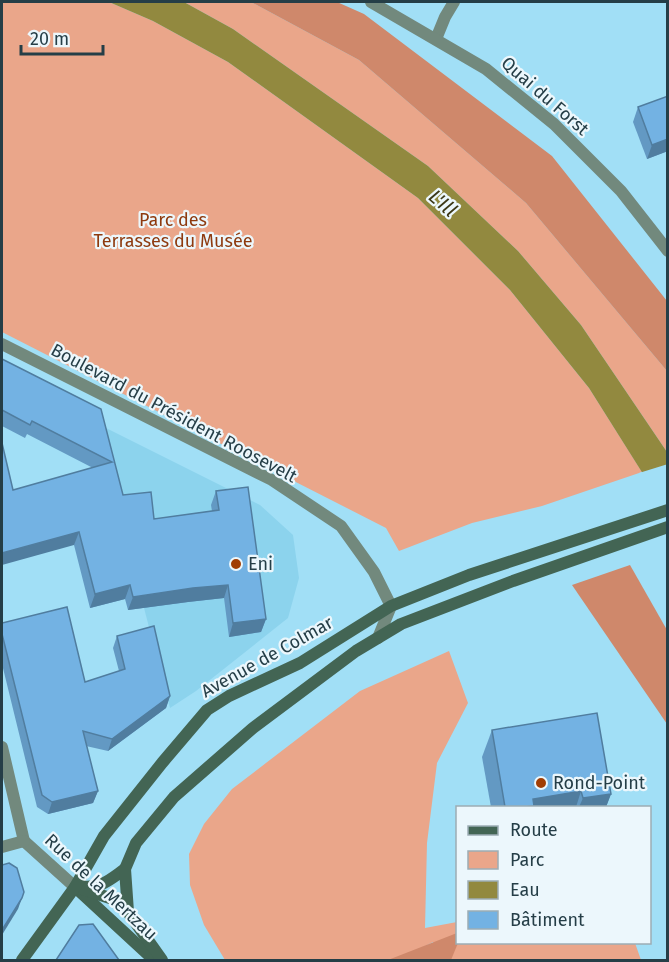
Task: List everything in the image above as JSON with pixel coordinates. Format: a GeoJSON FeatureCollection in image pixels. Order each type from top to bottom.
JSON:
{"type":"FeatureCollection","features":[{"type":"Feature","properties":{"kind":"main road","name":"Avenue de Colmar"},"geometry":{"type":"LineString","coordinates":[[24,958],[75,887],[104,836],[207,710],[229,696],[300,663],[391,606],[469,575],[668,510]]}},
{"type":"Feature","properties":{"kind":"main road"},"geometry":{"type":"LineString","coordinates":[[378,638],[401,624],[513,581],[668,527]]}},
{"type":"Feature","properties":{"kind":"main road","name":"Rue de la Mertzau"},"geometry":{"type":"LineString","coordinates":[[162,960],[128,912],[125,869],[136,843],[174,797],[253,728],[356,651],[378,638]]}},
{"type":"Feature","properties":{"kind":"main road"},"geometry":{"type":"LineString","coordinates":[[75,887],[96,887],[125,869]]}},
{"type":"Feature","properties":{"kind":"main road"},"geometry":{"type":"LineString","coordinates":[[75,887],[112,899],[128,912]]}},
{"type":"Feature","properties":{"kind":"main road","name":"Rue de la Mertzau"},"geometry":{"type":"LineString","coordinates":[[75,887],[154,960]]}},
{"type":"Feature","properties":{"kind":"street","name":"Quai du Forst"},"geometry":{"type":"LineString","coordinates":[[371,2],[486,69],[554,124],[621,191],[668,251]]}},
{"type":"Feature","properties":{"kind":"street"},"geometry":{"type":"LineString","coordinates":[[436,39],[454,2]]}},
{"type":"Feature","properties":{"kind":"street","name":"Boulevard du Président Roosevelt"},"geometry":{"type":"LineString","coordinates":[[2,344],[272,480],[341,526],[374,572],[391,606]]}},
{"type":"Feature","properties":{"kind":"street"},"geometry":{"type":"LineString","coordinates":[[378,638],[391,606]]}},
{"type":"Feature","properties":{"kind":"street"},"geometry":{"type":"LineString","coordinates":[[2,747],[24,841],[2,847]]}},
{"type":"Feature","properties":{"kind":"street","name":"Rue de la Mertzau"},"geometry":{"type":"LineString","coordinates":[[24,841],[75,887]]}},
{"type":"Feature","properties":{"kind":"shaded area"},"geometry":{"type":"Polygon","coordinates":[[[251,2],[337,2],[364,14],[552,156],[667,301],[667,371],[526,203],[359,60],[251,2]]]}},
{"type":"Feature","properties":{"kind":"shaded area"},"geometry":{"type":"Polygon","coordinates":[[[96,423],[260,505],[293,535],[299,578],[288,618],[196,691],[170,708],[96,423]]]}},
{"type":"Feature","properties":{"kind":"shaded area"},"geometry":{"type":"Polygon","coordinates":[[[630,565],[667,630],[667,724],[572,585],[630,565]]]}},
{"type":"Feature","properties":{"kind":"shaded area"},"geometry":{"type":"Polygon","coordinates":[[[456,933],[458,944],[451,960],[388,960],[456,933]]]}},
{"type":"Feature","properties":{"kind":"green space","name":"Parc des Terrasses du Musée"},"geometry":{"type":"Polygon","coordinates":[[[2,2],[109,2],[153,21],[228,62],[418,198],[510,290],[589,388],[642,472],[542,506],[472,523],[399,551],[386,528],[2,332],[2,2]]]}},
{"type":"Feature","properties":{"kind":"green space"},"geometry":{"type":"Polygon","coordinates":[[[184,2],[251,2],[359,60],[526,203],[667,371],[667,452],[581,325],[518,251],[428,166],[233,29],[184,2]]]}},
{"type":"Feature","properties":{"kind":"green space"},"geometry":{"type":"Polygon","coordinates":[[[449,651],[468,703],[437,763],[427,843],[425,928],[456,922],[456,944],[635,944],[641,960],[441,960],[433,942],[398,960],[225,960],[204,925],[190,885],[189,854],[204,824],[232,789],[360,691],[449,651]]]}},
{"type":"Feature","properties":{"kind":"water","name":"L'Ill"},"geometry":{"type":"Polygon","coordinates":[[[109,2],[184,2],[233,29],[428,166],[518,251],[581,325],[667,452],[667,512],[589,388],[510,290],[418,198],[228,62],[153,21],[109,2]]]}},
{"type":"Feature","properties":{"kind":"pier"},"geometry":{"type":"Polygon","coordinates":[[[668,464],[667,515],[639,473],[668,464]]]}},
{"type":"Feature","properties":{"kind":"building"},"geometry":{"type":"Polygon","coordinates":[[[668,96],[668,139],[652,145],[638,107],[668,96]]]}},
{"type":"Feature","properties":{"kind":"building"},"geometry":{"type":"Polygon","coordinates":[[[2,359],[101,409],[123,495],[151,492],[154,519],[219,510],[216,491],[248,487],[266,619],[233,623],[228,585],[133,597],[130,585],[95,594],[79,532],[2,553],[2,443],[13,490],[112,462],[32,421],[30,425],[2,410],[2,359]]]}},
{"type":"Feature","properties":{"kind":"building"},"geometry":{"type":"Polygon","coordinates":[[[67,607],[85,682],[125,669],[117,636],[154,626],[170,696],[112,739],[83,731],[98,791],[52,802],[42,795],[2,634],[2,623],[67,607]]]}},
{"type":"Feature","properties":{"kind":"building"},"geometry":{"type":"Polygon","coordinates":[[[597,713],[611,794],[583,798],[581,791],[533,799],[534,806],[505,806],[492,730],[597,713]]]}},
{"type":"Feature","properties":{"kind":"building"},"geometry":{"type":"Polygon","coordinates":[[[9,863],[17,868],[24,892],[2,930],[2,865],[9,863]]]}},
{"type":"Feature","properties":{"kind":"building"},"geometry":{"type":"Polygon","coordinates":[[[93,924],[119,960],[56,960],[79,925],[93,924]]]}},
{"type":"Feature","properties":{"kind":"place","name":"Eni"},"geometry":{"type":"Point","coordinates":[236,564]}},
{"type":"Feature","properties":{"kind":"place","name":"Rond-Point"},"geometry":{"type":"Point","coordinates":[541,783]}}]}
